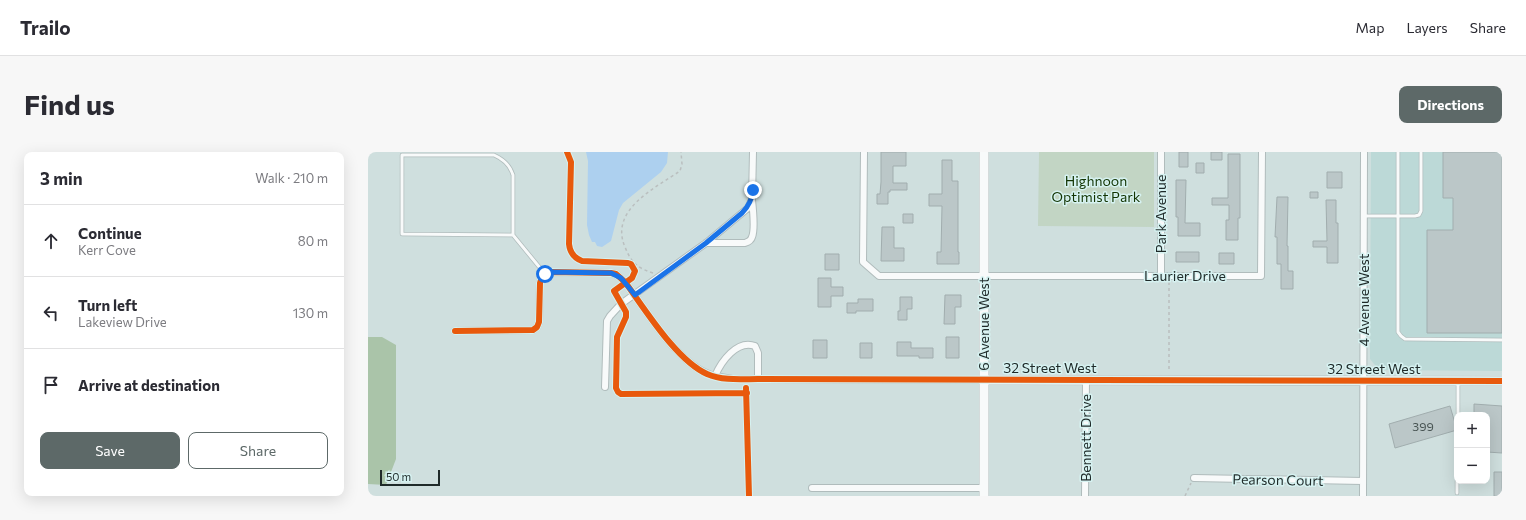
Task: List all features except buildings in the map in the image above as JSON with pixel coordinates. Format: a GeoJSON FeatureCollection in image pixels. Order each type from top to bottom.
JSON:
{"type":"FeatureCollection","features":[{"type":"Feature","properties":{"kind":"street"},"geometry":{"type":"LineString","coordinates":[[706,243],[745,243],[750,241],[753,231],[753,152]]}},
{"type":"Feature","properties":{"kind":"street","name":"Laurier Drive"},"geometry":{"type":"LineString","coordinates":[[864,152],[863,262],[879,276],[1261,276],[1262,152]]}},
{"type":"Feature","properties":{"kind":"street","name":"6 Avenue West"},"geometry":{"type":"LineString","coordinates":[[984,152],[984,492]]}},
{"type":"Feature","properties":{"kind":"street","name":"Park Avenue"},"geometry":{"type":"LineString","coordinates":[[1160,276],[1161,152]]}},
{"type":"Feature","properties":{"kind":"street","name":"4 Avenue West"},"geometry":{"type":"LineString","coordinates":[[1363,496],[1364,152]]}},
{"type":"Feature","properties":{"kind":"street"},"geometry":{"type":"LineString","coordinates":[[605,387],[608,321],[610,316],[615,310],[706,243],[748,208],[752,199]]}},
{"type":"Feature","properties":{"kind":"street","name":"32 Street West"},"geometry":{"type":"LineString","coordinates":[[545,274],[551,272],[611,273],[621,278],[673,346],[684,358],[707,374],[733,379],[1502,381]]}},
{"type":"Feature","properties":{"kind":"street"},"geometry":{"type":"LineString","coordinates":[[456,331],[533,330],[537,327],[539,322],[540,283],[541,278],[545,274]]}},
{"type":"Feature","properties":{"kind":"street"},"geometry":{"type":"LineString","coordinates":[[715,376],[724,359],[740,346],[749,344],[754,346],[758,354],[758,379]]}},
{"type":"Feature","properties":{"kind":"street","name":"Bennett Drive"},"geometry":{"type":"LineString","coordinates":[[1086,380],[1086,496]]}},
{"type":"Feature","properties":{"kind":"street","name":"Pearson Court"},"geometry":{"type":"LineString","coordinates":[[1194,478],[1363,481]]}},
{"type":"Feature","properties":{"kind":"street"},"geometry":{"type":"LineString","coordinates":[[812,488],[984,492]]}},
{"type":"Feature","properties":{"kind":"lane"},"geometry":{"type":"LineString","coordinates":[[1398,152],[1398,332],[1405,338],[1502,340]]}},
{"type":"Feature","properties":{"kind":"lane"},"geometry":{"type":"LineString","coordinates":[[1364,216],[1419,215],[1421,152]]}},
{"type":"Feature","properties":{"kind":"lane"},"geometry":{"type":"LineString","coordinates":[[513,235],[402,234],[402,155],[494,155],[501,158],[511,168],[513,175],[513,235],[545,274]]}},
{"type":"Feature","properties":{"kind":"lane"},"geometry":{"type":"LineString","coordinates":[[1458,381],[1458,412]]}},
{"type":"Feature","properties":{"kind":"lane"},"geometry":{"type":"LineString","coordinates":[[1457,484],[1457,493]]}},
{"type":"Feature","properties":{"kind":"path"},"geometry":{"type":"LineString","coordinates":[[662,275],[646,271],[635,265],[623,244],[621,226],[626,215],[642,196],[680,171],[682,164],[681,152]]}},
{"type":"Feature","properties":{"kind":"path"},"geometry":{"type":"LineString","coordinates":[[1169,276],[1169,380]]}},
{"type":"Feature","properties":{"kind":"path"},"geometry":{"type":"LineString","coordinates":[[1185,496],[1194,478]]}},
{"type":"Feature","properties":{"kind":"shaded area"},"geometry":{"type":"Polygon","coordinates":[[[1371,152],[1502,152],[1502,371],[1379,370],[1370,359],[1371,152]]]}},
{"type":"Feature","properties":{"kind":"green space","name":"Highnoon Optimist Park"},"geometry":{"type":"Polygon","coordinates":[[[1039,152],[1154,152],[1154,227],[1038,226],[1039,152]]]}},
{"type":"Feature","properties":{"kind":"green space"},"geometry":{"type":"Polygon","coordinates":[[[368,337],[382,337],[396,345],[396,459],[386,485],[368,484],[368,337]]]}},
{"type":"Feature","properties":{"kind":"water"},"geometry":{"type":"Polygon","coordinates":[[[586,152],[668,152],[667,163],[661,172],[623,203],[619,210],[611,241],[602,247],[597,246],[595,242],[592,242],[587,225],[588,161],[586,152]]]}},
{"type":"Feature","properties":{"kind":"cycle path"},"geometry":{"type":"LineString","coordinates":[[567,152],[571,162],[569,244],[571,253],[582,261],[628,263],[631,264],[635,271],[632,278],[614,291],[626,312],[626,317],[617,337],[616,388],[618,392],[621,394],[747,393]]}},
{"type":"Feature","properties":{"kind":"cycle path"},"geometry":{"type":"LineString","coordinates":[[455,331],[533,330],[537,327],[539,322],[540,283],[545,275],[551,272],[611,273],[616,274],[625,282],[662,333],[684,358],[707,374],[726,379],[1502,381]]}},
{"type":"Feature","properties":{"kind":"cycle path"},"geometry":{"type":"LineString","coordinates":[[746,388],[749,496]]}},
{"type":"Feature","properties":{"kind":"route"},"geometry":{"type":"LineString","coordinates":[[545,274],[551,272],[616,274],[625,282],[635,295],[706,243],[748,208],[752,199],[753,190]]}}]}
